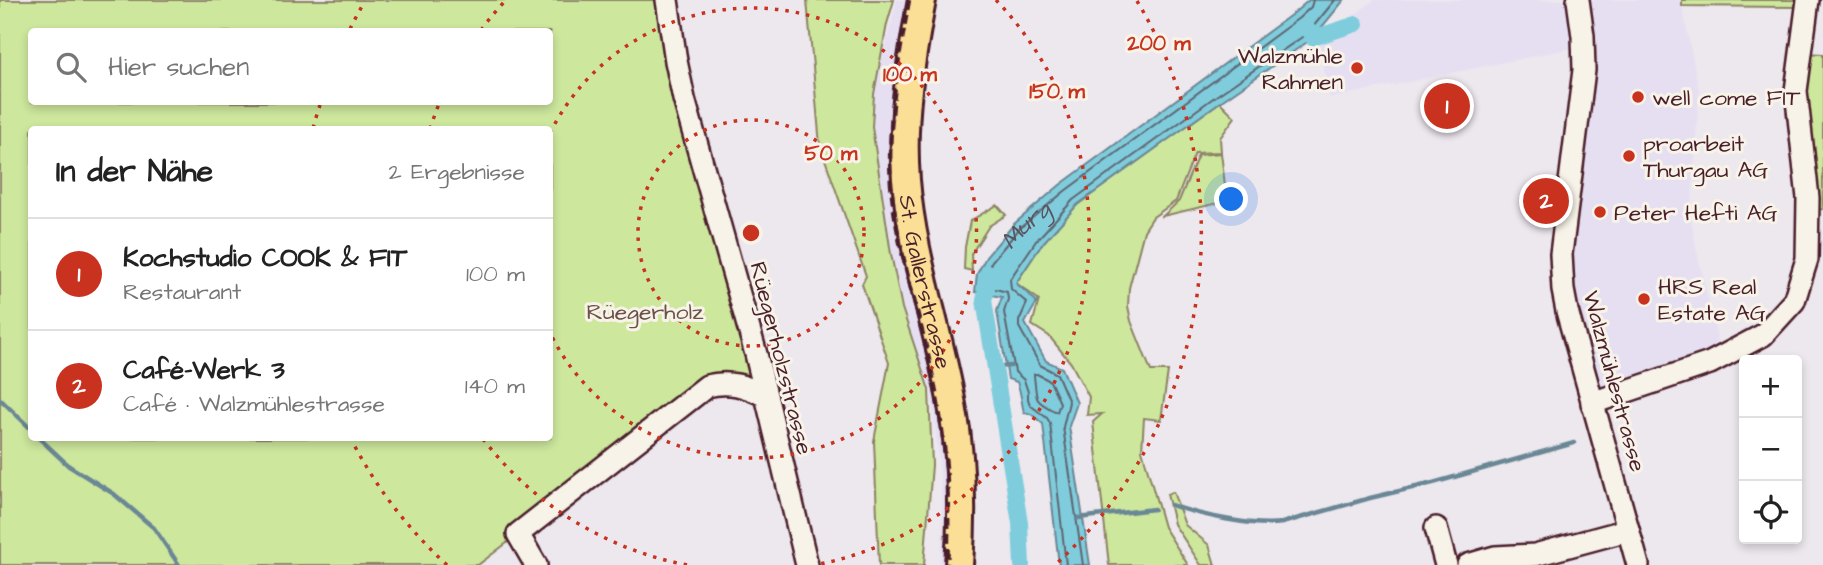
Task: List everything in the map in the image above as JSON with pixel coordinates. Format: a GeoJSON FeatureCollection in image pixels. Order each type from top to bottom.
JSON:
{"type":"FeatureCollection","features":[{"type":"Feature","properties":{"kind":"main road","name":"St. Gallerstrasse"},"geometry":{"type":"LineString","coordinates":[[922,0],[907,97],[906,179],[915,244],[947,377],[955,424],[962,504],[959,565]]}},
{"type":"Feature","properties":{"kind":"street","name":"Rüegerholzstrasse"},"geometry":{"type":"LineString","coordinates":[[667,0],[684,99],[755,354],[807,565]]}},
{"type":"Feature","properties":{"kind":"street","name":"Walzmühlestrasse"},"geometry":{"type":"LineString","coordinates":[[1578,0],[1584,70],[1561,269],[1567,312],[1637,565]]}},
{"type":"Feature","properties":{"kind":"street"},"geometry":{"type":"LineString","coordinates":[[1592,403],[1726,356],[1763,335],[1794,301],[1807,259],[1808,198],[1796,91],[1808,0]]}},
{"type":"Feature","properties":{"kind":"street"},"geometry":{"type":"LineString","coordinates":[[536,565],[518,534],[707,386],[732,383],[747,386],[766,396]]}},
{"type":"Feature","properties":{"kind":"street"},"geometry":{"type":"LineString","coordinates":[[1436,528],[1446,565]]}},
{"type":"Feature","properties":{"kind":"street"},"geometry":{"type":"LineString","coordinates":[[1468,565],[1495,557],[1535,555],[1628,530]]}},
{"type":"Feature","properties":{"kind":"shaded area"},"geometry":{"type":"Polygon","coordinates":[[[897,0],[913,0],[901,75],[950,443],[952,565],[940,565],[943,527],[931,392],[911,348],[902,319],[872,127],[874,93],[897,0]]]}},
{"type":"Feature","properties":{"kind":"shaded area"},"geometry":{"type":"Polygon","coordinates":[[[1374,0],[1567,0],[1573,48],[1330,98],[1318,43],[1374,0]]]}},
{"type":"Feature","properties":{"kind":"shaded area"},"geometry":{"type":"Polygon","coordinates":[[[1578,0],[1682,0],[1699,90],[1691,218],[1717,338],[1708,356],[1592,403],[1567,312],[1578,0]]]}},
{"type":"Feature","properties":{"kind":"green space","name":"Rüegerholz"},"geometry":{"type":"Polygon","coordinates":[[[0,0],[667,0],[766,396],[716,383],[478,565],[0,565],[0,0]]]}},
{"type":"Feature","properties":{"kind":"green space"},"geometry":{"type":"Polygon","coordinates":[[[807,0],[894,0],[874,94],[872,127],[902,308],[929,390],[932,465],[924,565],[879,565],[874,441],[889,363],[862,284],[866,276],[820,145],[807,0]]]}},
{"type":"Feature","properties":{"kind":"green space"},"geometry":{"type":"Polygon","coordinates":[[[1682,0],[1803,0],[1800,7],[1682,6],[1682,0]]]}},
{"type":"Feature","properties":{"kind":"green space"},"geometry":{"type":"Polygon","coordinates":[[[1804,53],[1823,54],[1823,209],[1813,210],[1804,53]]]}},
{"type":"Feature","properties":{"kind":"green space"},"geometry":{"type":"Polygon","coordinates":[[[1220,102],[1235,117],[1220,138],[1221,152],[1195,153],[1176,201],[1153,217],[1144,231],[1129,288],[1131,321],[1151,371],[1168,371],[1161,420],[1144,418],[1142,450],[1164,527],[1188,565],[1109,565],[1093,422],[1102,414],[1087,415],[1089,397],[1071,363],[1049,336],[1032,325],[1039,300],[1016,283],[1042,244],[1077,205],[1220,102]]]}},
{"type":"Feature","properties":{"kind":"green space"},"geometry":{"type":"Polygon","coordinates":[[[1221,153],[1227,201],[1163,216],[1179,201],[1198,155],[1221,153]]]}},
{"type":"Feature","properties":{"kind":"green space"},"geometry":{"type":"Polygon","coordinates":[[[997,205],[1006,215],[989,226],[971,254],[972,271],[964,269],[970,221],[997,205]]]}},
{"type":"Feature","properties":{"kind":"green space"},"geometry":{"type":"Polygon","coordinates":[[[1173,492],[1185,525],[1209,545],[1215,565],[1201,565],[1174,524],[1167,494],[1173,492]]]}},
{"type":"Feature","properties":{"kind":"water","name":"Murg"},"geometry":{"type":"Polygon","coordinates":[[[1309,0],[1344,0],[1313,38],[1077,205],[1042,244],[1016,283],[1037,302],[1025,323],[1046,361],[1062,368],[1077,403],[1069,426],[1090,565],[1059,565],[1043,424],[1024,412],[1017,382],[1008,379],[997,311],[1002,297],[975,292],[977,274],[986,257],[1014,224],[1060,185],[1309,0]]]}},
{"type":"Feature","properties":{"kind":"waterway"},"geometry":{"type":"LineString","coordinates":[[1305,25],[1313,38],[1356,24]]}},
{"type":"Feature","properties":{"kind":"waterway"},"geometry":{"type":"LineString","coordinates":[[991,273],[984,300],[1020,523],[1022,565]]}},
{"type":"Feature","properties":{"kind":"waterway"},"geometry":{"type":"LineString","coordinates":[[995,367],[1011,366]]}},
{"type":"Feature","properties":{"kind":"waterway"},"geometry":{"type":"LineString","coordinates":[[0,399],[28,426]]}},
{"type":"Feature","properties":{"kind":"waterway"},"geometry":{"type":"LineString","coordinates":[[42,441],[69,466],[114,494],[154,528],[179,565]]}},
{"type":"Feature","properties":{"kind":"waterway"},"geometry":{"type":"LineString","coordinates":[[1171,505],[1226,519],[1282,523],[1574,443]]}},
{"type":"Feature","properties":{"kind":"waterway"},"geometry":{"type":"LineString","coordinates":[[1078,518],[1154,509]]}},
{"type":"Feature","properties":{"kind":"railway"},"geometry":{"type":"LineString","coordinates":[[909,0],[892,115],[891,184],[902,251],[939,411],[946,462],[947,565]]}},
{"type":"Feature","properties":{"kind":"place","name":"Walzmühle Rahmen"},"geometry":{"type":"Point","coordinates":[1357,68]}},
{"type":"Feature","properties":{"kind":"place","name":"well come FIT"},"geometry":{"type":"Point","coordinates":[1638,97]}},
{"type":"Feature","properties":{"kind":"place","name":"Kochstudio COOK & FIT"},"geometry":{"type":"Point","coordinates":[1447,106]}},
{"type":"Feature","properties":{"kind":"place","name":"proarbeit Thurgau AG"},"geometry":{"type":"Point","coordinates":[1629,156]}},
{"type":"Feature","properties":{"kind":"place","name":"Café-Werk 3"},"geometry":{"type":"Point","coordinates":[1546,201]}},
{"type":"Feature","properties":{"kind":"place","name":"Peter Hefti AG"},"geometry":{"type":"Point","coordinates":[1600,212]}},
{"type":"Feature","properties":{"kind":"place","name":"HRS Real Estate AG"},"geometry":{"type":"Point","coordinates":[1644,299]}}]}
